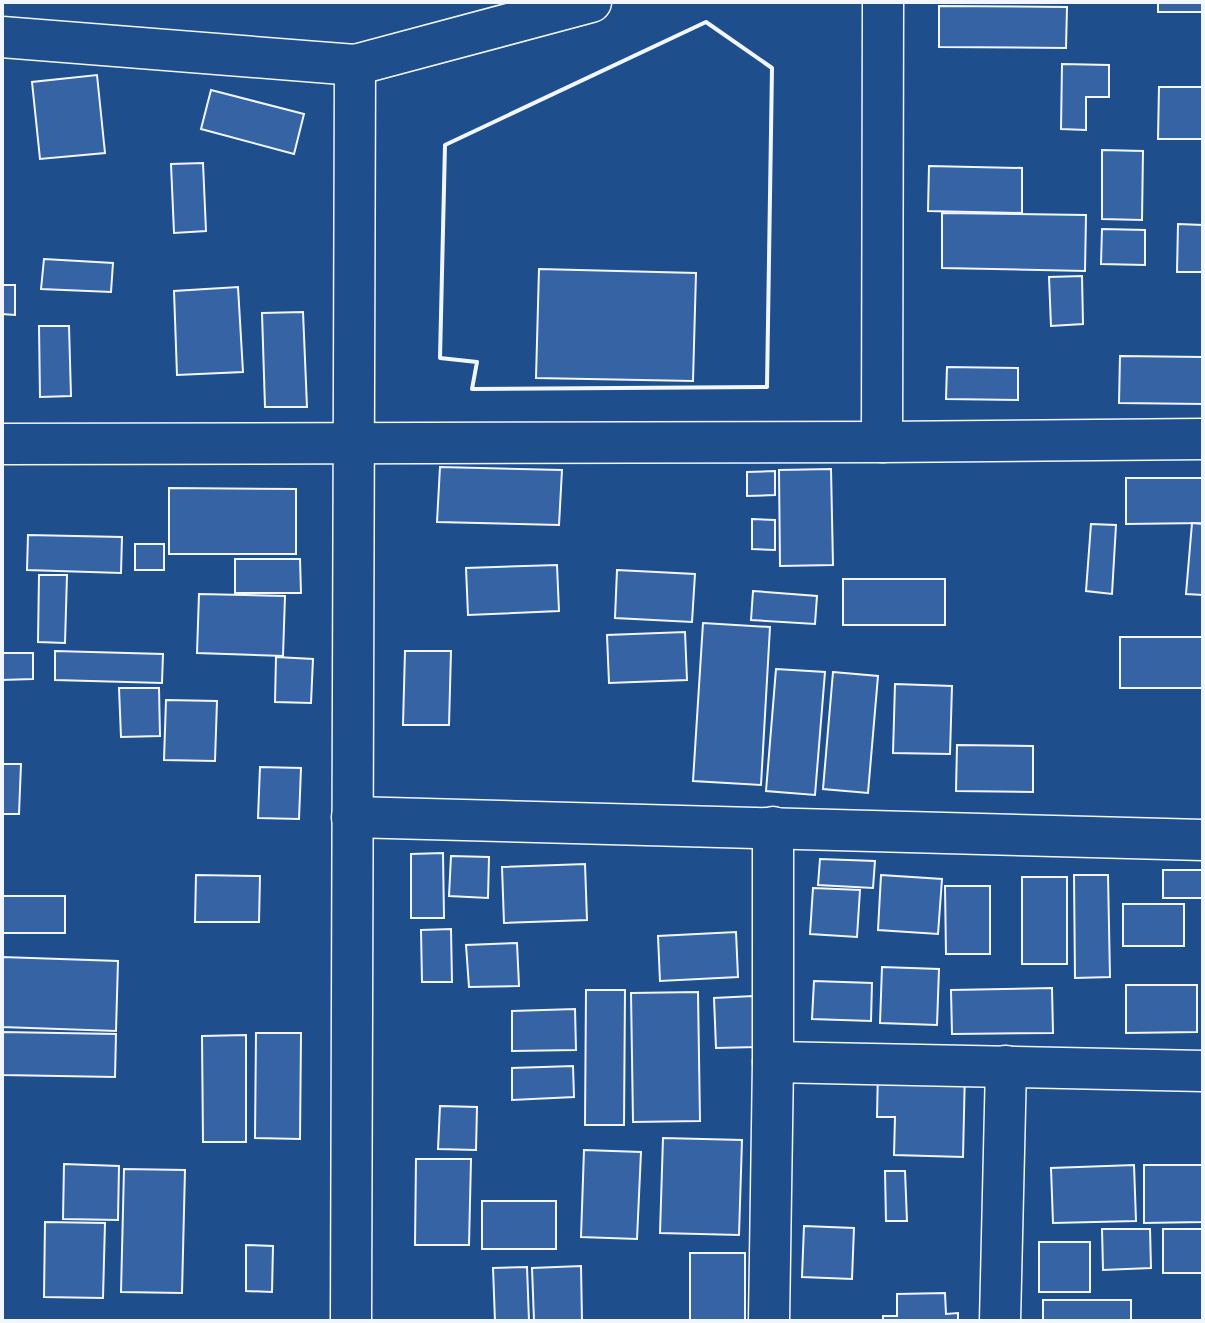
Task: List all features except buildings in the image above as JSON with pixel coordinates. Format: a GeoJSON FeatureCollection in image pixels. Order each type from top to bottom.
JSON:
{"type":"FeatureCollection","features":[{"type":"Feature","properties":{"kind":"street"},"geometry":{"type":"LineString","coordinates":[[2,37],[355,65],[591,2]]}},
{"type":"Feature","properties":{"kind":"street"},"geometry":{"type":"LineString","coordinates":[[882,442],[883,2]]}},
{"type":"Feature","properties":{"kind":"street"},"geometry":{"type":"LineString","coordinates":[[351,1321],[355,65]]}},
{"type":"Feature","properties":{"kind":"street"},"geometry":{"type":"LineString","coordinates":[[2,444],[1203,439]]}},
{"type":"Feature","properties":{"kind":"street"},"geometry":{"type":"LineString","coordinates":[[352,817],[1203,840]]}},
{"type":"Feature","properties":{"kind":"street"},"geometry":{"type":"LineString","coordinates":[[769,1321],[773,827]]}},
{"type":"Feature","properties":{"kind":"street"},"geometry":{"type":"LineString","coordinates":[[773,1062],[1203,1071]]}},
{"type":"Feature","properties":{"kind":"street"},"geometry":{"type":"LineString","coordinates":[[1000,1321],[1006,1066]]}},
{"type":"Feature","properties":{"kind":"wall"},"geometry":{"type":"LineString","coordinates":[[461,2],[481,2]]}},
{"type":"Feature","properties":{"kind":"wall"},"geometry":{"type":"LineString","coordinates":[[706,22],[772,68],[767,387],[472,389],[477,362],[440,358],[445,145],[706,22]]}}]}
